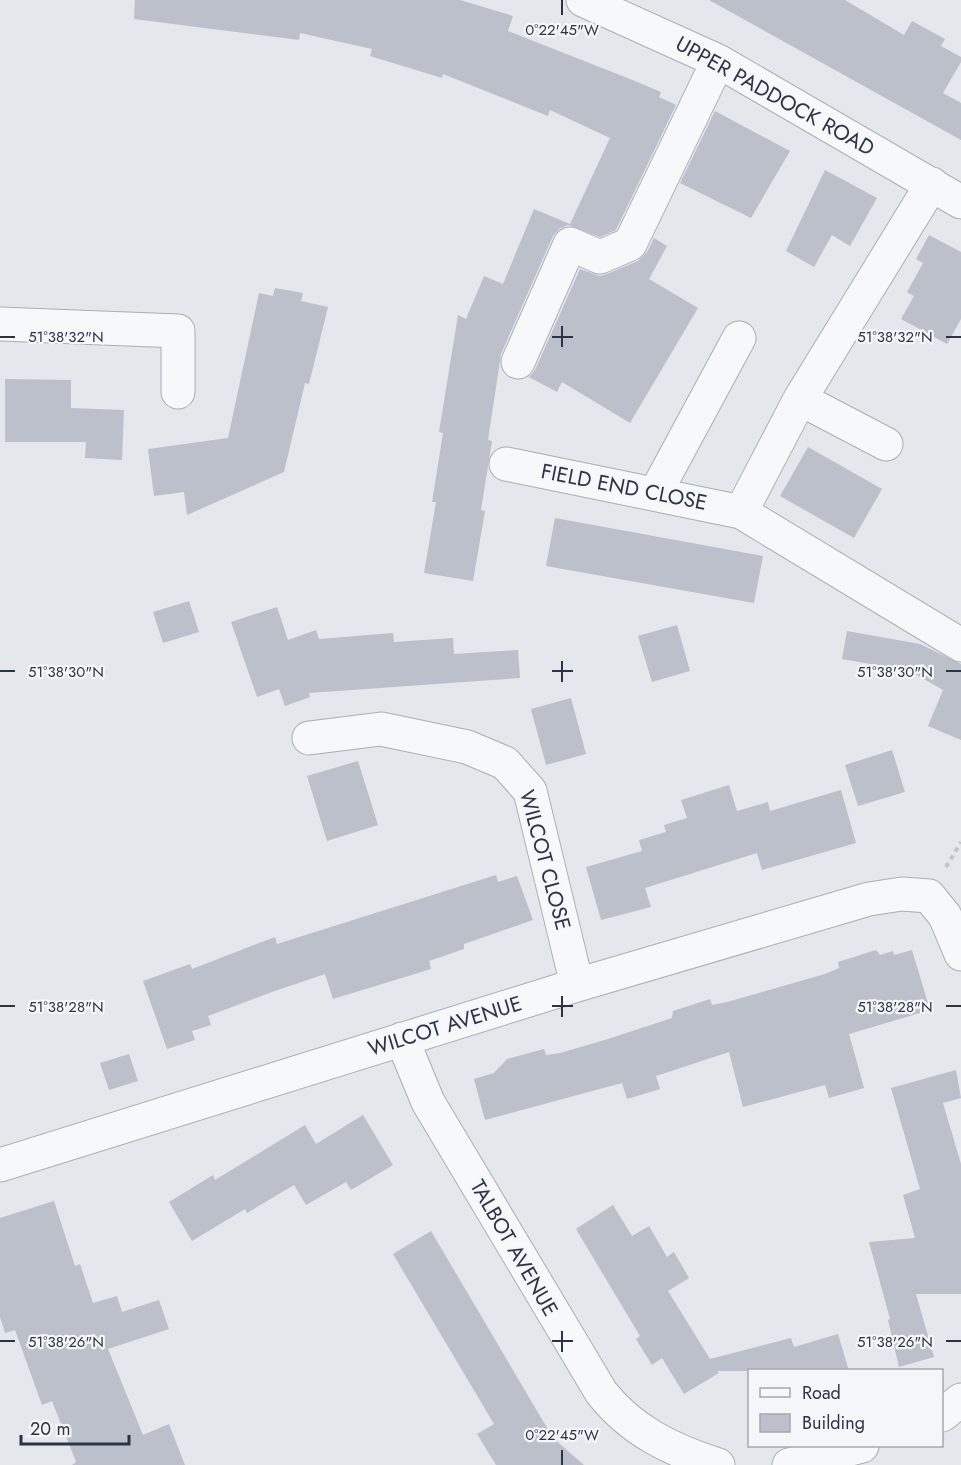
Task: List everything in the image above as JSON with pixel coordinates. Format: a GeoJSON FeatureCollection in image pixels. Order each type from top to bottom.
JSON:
{"type":"FeatureCollection","features":[{"type":"Feature","properties":{"kind":"street","name":"UPPER PADDOCK ROAD"},"geometry":{"type":"LineString","coordinates":[[583,0],[718,61],[961,202]]}},
{"type":"Feature","properties":{"kind":"street"},"geometry":{"type":"LineString","coordinates":[[518,362],[570,244],[600,257],[630,244],[718,61]]}},
{"type":"Feature","properties":{"kind":"street"},"geometry":{"type":"LineString","coordinates":[[741,512],[800,399],[932,184]]}},
{"type":"Feature","properties":{"kind":"street"},"geometry":{"type":"LineString","coordinates":[[0,324],[178,331],[178,392]]}},
{"type":"Feature","properties":{"kind":"street"},"geometry":{"type":"LineString","coordinates":[[656,492],[739,338]]}},
{"type":"Feature","properties":{"kind":"street"},"geometry":{"type":"LineString","coordinates":[[800,399],[886,444]]}},
{"type":"Feature","properties":{"kind":"street","name":"FIELD END CLOSE"},"geometry":{"type":"LineString","coordinates":[[506,464],[656,492],[741,512],[961,645]]}},
{"type":"Feature","properties":{"kind":"street","name":"WILCOT CLOSE"},"geometry":{"type":"LineString","coordinates":[[309,738],[381,729],[466,747],[505,763],[518,774],[530,791],[577,985]]}},
{"type":"Feature","properties":{"kind":"street","name":"WILCOT AVENUE"},"geometry":{"type":"LineString","coordinates":[[0,1165],[577,985],[869,899],[902,894],[929,896],[945,916],[961,954]]}},
{"type":"Feature","properties":{"kind":"street","name":"TALBOT AVENUE"},"geometry":{"type":"LineString","coordinates":[[402,1039],[428,1102],[601,1392],[636,1428],[677,1451],[718,1465]]}},
{"type":"Feature","properties":{"kind":"street"},"geometry":{"type":"LineString","coordinates":[[943,1414],[961,1400]]}},
{"type":"Feature","properties":{"kind":"street"},"geometry":{"type":"LineString","coordinates":[[789,1465],[858,1447]]}},
{"type":"Feature","properties":{"kind":"building"},"geometry":{"type":"Polygon","coordinates":[[[135,0],[460,0],[513,16],[508,31],[661,92],[659,97],[676,105],[616,230],[600,237],[568,225],[559,229],[553,236],[501,354],[488,440],[492,441],[481,510],[485,511],[473,581],[424,573],[436,502],[432,502],[443,433],[439,432],[458,315],[466,319],[484,276],[503,284],[534,209],[570,224],[610,138],[550,110],[548,116],[443,74],[442,78],[370,56],[372,49],[300,33],[299,40],[134,19],[135,0]]]}},
{"type":"Feature","properties":{"kind":"building"},"geometry":{"type":"Polygon","coordinates":[[[709,0],[845,0],[904,35],[912,21],[945,39],[941,46],[961,57],[961,62],[943,93],[961,103],[961,140],[709,0]]]}},
{"type":"Feature","properties":{"kind":"building"},"geometry":{"type":"Polygon","coordinates":[[[715,111],[790,151],[751,218],[680,183],[715,111]]]}},
{"type":"Feature","properties":{"kind":"building"},"geometry":{"type":"Polygon","coordinates":[[[825,170],[877,198],[850,246],[832,235],[814,267],[786,251],[825,170]]]}},
{"type":"Feature","properties":{"kind":"building"},"geometry":{"type":"Polygon","coordinates":[[[929,235],[961,252],[961,319],[947,344],[901,319],[914,296],[907,292],[923,263],[916,259],[929,235]]]}},
{"type":"Feature","properties":{"kind":"building"},"geometry":{"type":"Polygon","coordinates":[[[654,238],[667,246],[649,279],[698,308],[630,423],[562,382],[557,392],[529,377],[535,370],[580,269],[600,276],[607,274],[638,261],[647,252],[654,238]]]}},
{"type":"Feature","properties":{"kind":"building"},"geometry":{"type":"Polygon","coordinates":[[[275,288],[303,293],[301,301],[328,307],[309,384],[305,383],[284,472],[187,515],[184,492],[154,496],[148,449],[228,438],[259,293],[273,296],[275,288]]]}},
{"type":"Feature","properties":{"kind":"building"},"geometry":{"type":"Polygon","coordinates":[[[5,379],[71,380],[71,408],[124,410],[122,460],[85,458],[86,442],[5,442],[5,379]]]}},
{"type":"Feature","properties":{"kind":"building"},"geometry":{"type":"Polygon","coordinates":[[[808,447],[882,489],[854,538],[780,496],[808,447]]]}},
{"type":"Feature","properties":{"kind":"building"},"geometry":{"type":"Polygon","coordinates":[[[555,518],[763,556],[754,603],[546,566],[555,518]]]}},
{"type":"Feature","properties":{"kind":"building"},"geometry":{"type":"Polygon","coordinates":[[[189,601],[199,632],[163,643],[153,612],[189,601]]]}},
{"type":"Feature","properties":{"kind":"building"},"geometry":{"type":"Polygon","coordinates":[[[277,607],[288,640],[316,630],[319,639],[393,633],[394,642],[453,638],[454,654],[518,650],[520,678],[309,693],[310,697],[285,706],[279,689],[257,697],[231,622],[277,607]]]}},
{"type":"Feature","properties":{"kind":"building"},"geometry":{"type":"Polygon","coordinates":[[[677,625],[690,671],[652,682],[638,636],[677,625]]]}},
{"type":"Feature","properties":{"kind":"building"},"geometry":{"type":"Polygon","coordinates":[[[847,631],[920,644],[961,664],[961,740],[928,726],[943,690],[910,671],[842,659],[847,631]]]}},
{"type":"Feature","properties":{"kind":"building"},"geometry":{"type":"Polygon","coordinates":[[[571,698],[586,754],[546,765],[531,709],[571,698]]]}},
{"type":"Feature","properties":{"kind":"building"},"geometry":{"type":"Polygon","coordinates":[[[892,750],[905,792],[858,806],[845,765],[892,750]]]}},
{"type":"Feature","properties":{"kind":"building"},"geometry":{"type":"Polygon","coordinates":[[[358,761],[378,825],[327,841],[307,776],[358,761]]]}},
{"type":"Feature","properties":{"kind":"building"},"geometry":{"type":"Polygon","coordinates":[[[729,785],[737,811],[768,802],[770,811],[841,790],[856,843],[762,870],[757,853],[645,888],[651,907],[601,920],[586,867],[642,851],[639,840],[666,832],[664,825],[687,818],[681,800],[729,785]]]}},
{"type":"Feature","properties":{"kind":"building"},"geometry":{"type":"Polygon","coordinates":[[[496,875],[498,882],[517,876],[533,920],[464,944],[464,949],[429,961],[431,969],[333,999],[325,974],[269,993],[208,1016],[211,1025],[192,1031],[195,1040],[167,1049],[143,981],[190,964],[192,969],[275,937],[277,944],[496,875]]]}},
{"type":"Feature","properties":{"kind":"building"},"geometry":{"type":"Polygon","coordinates":[[[876,950],[880,955],[893,951],[894,955],[912,950],[930,1010],[849,1034],[864,1088],[829,1098],[825,1085],[743,1107],[729,1052],[656,1076],[660,1089],[627,1099],[622,1083],[485,1120],[474,1079],[494,1073],[507,1059],[544,1049],[546,1055],[560,1053],[608,1039],[672,1018],[673,1011],[710,999],[712,1005],[727,1002],[825,974],[839,968],[838,962],[876,950]]]}},
{"type":"Feature","properties":{"kind":"building"},"geometry":{"type":"Polygon","coordinates":[[[129,1054],[138,1081],[109,1090],[100,1063],[129,1054]]]}},
{"type":"Feature","properties":{"kind":"building"},"geometry":{"type":"Polygon","coordinates":[[[956,1070],[961,1098],[943,1103],[961,1164],[961,1294],[916,1294],[934,1357],[899,1367],[888,1320],[890,1319],[869,1242],[915,1238],[903,1195],[920,1189],[891,1088],[956,1070]]]}},
{"type":"Feature","properties":{"kind":"building"},"geometry":{"type":"Polygon","coordinates":[[[363,1115],[393,1165],[351,1190],[346,1182],[306,1205],[294,1185],[247,1213],[245,1209],[192,1241],[169,1202],[213,1175],[215,1180],[305,1125],[316,1144],[363,1115]]]}},
{"type":"Feature","properties":{"kind":"building"},"geometry":{"type":"Polygon","coordinates":[[[54,1201],[75,1266],[80,1264],[93,1303],[117,1296],[122,1312],[159,1300],[169,1329],[108,1349],[143,1435],[169,1424],[185,1465],[72,1465],[76,1462],[52,1401],[42,1405],[15,1330],[5,1333],[0,1317],[0,1218],[54,1201]]]}},
{"type":"Feature","properties":{"kind":"building"},"geometry":{"type":"Polygon","coordinates":[[[613,1205],[632,1236],[649,1226],[667,1257],[674,1252],[689,1278],[668,1291],[710,1359],[791,1338],[794,1347],[838,1334],[848,1369],[717,1371],[719,1373],[684,1394],[662,1358],[652,1365],[636,1339],[640,1336],[576,1229],[613,1205]]]}},
{"type":"Feature","properties":{"kind":"building"},"geometry":{"type":"Polygon","coordinates":[[[431,1231],[553,1438],[584,1465],[496,1465],[477,1434],[494,1424],[393,1254],[431,1231]]]}}]}
